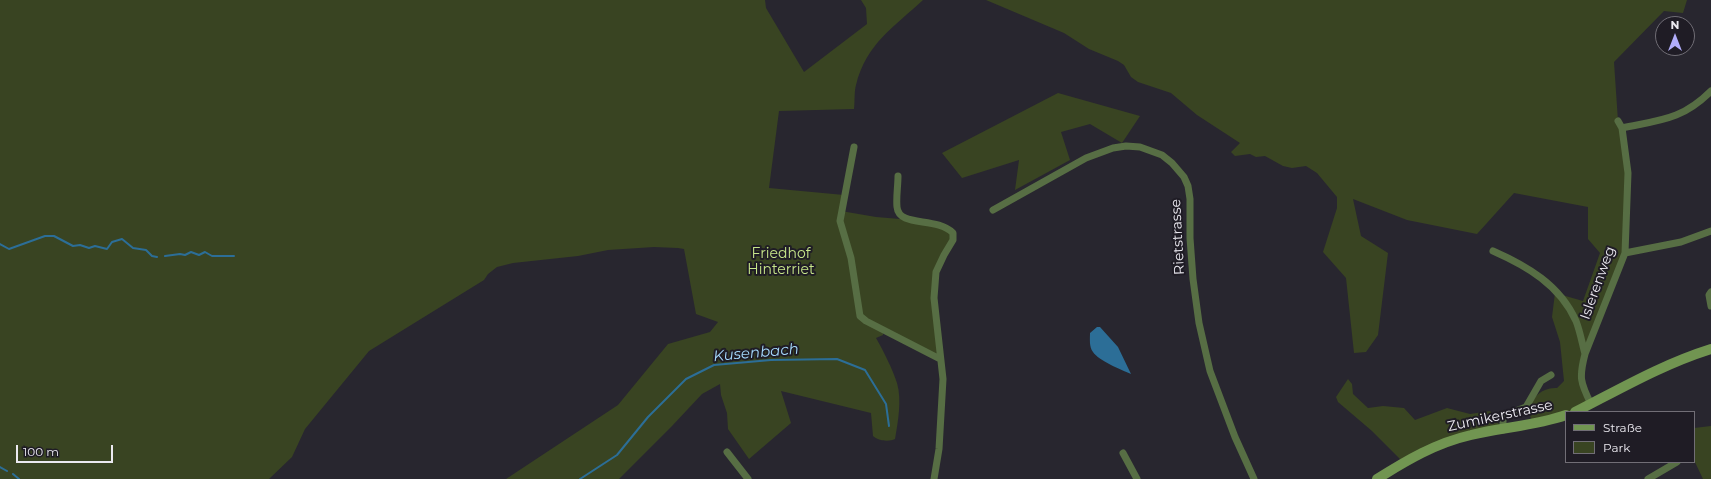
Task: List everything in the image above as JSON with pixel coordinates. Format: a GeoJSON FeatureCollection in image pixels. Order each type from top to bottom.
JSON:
{"type":"FeatureCollection","features":[{"type":"Feature","properties":{"kind":"main road"},"geometry":{"type":"LineString","coordinates":[[1577,411],[1677,361],[1711,349]]}},
{"type":"Feature","properties":{"kind":"main road","name":"Zumikerstrasse"},"geometry":{"type":"LineString","coordinates":[[1378,479],[1424,451],[1446,442],[1472,434],[1503,430],[1565,415]]}},
{"type":"Feature","properties":{"kind":"street"},"geometry":{"type":"LineString","coordinates":[[1622,128],[1675,117],[1698,104],[1711,91]]}},
{"type":"Feature","properties":{"kind":"street","name":"Islerenweg"},"geometry":{"type":"LineString","coordinates":[[1591,404],[1581,380],[1581,369],[1585,354],[1625,253],[1628,173],[1622,128],[1618,121]]}},
{"type":"Feature","properties":{"kind":"street","name":"Rietstrasse"},"geometry":{"type":"LineString","coordinates":[[993,210],[1086,158],[1113,148],[1126,146],[1140,147],[1162,155],[1172,163],[1184,177],[1188,186],[1190,199],[1190,238],[1193,279],[1199,323],[1210,371],[1235,437],[1254,479]]}},
{"type":"Feature","properties":{"kind":"street"},"geometry":{"type":"LineString","coordinates":[[854,147],[840,221],[852,258],[860,316],[866,321],[940,359]]}},
{"type":"Feature","properties":{"kind":"street"},"geometry":{"type":"LineString","coordinates":[[898,176],[897,208],[899,215],[909,221],[924,221],[942,225],[953,233],[953,240],[936,272],[934,298],[943,379],[939,449],[934,479]]}},
{"type":"Feature","properties":{"kind":"street"},"geometry":{"type":"LineString","coordinates":[[1625,253],[1681,242],[1711,231]]}},
{"type":"Feature","properties":{"kind":"street"},"geometry":{"type":"LineString","coordinates":[[1493,251],[1520,263],[1540,276],[1564,300],[1576,322],[1585,354]]}},
{"type":"Feature","properties":{"kind":"street"},"geometry":{"type":"LineString","coordinates":[[1711,292],[1709,294],[1711,306]]}},
{"type":"Feature","properties":{"kind":"street"},"geometry":{"type":"LineString","coordinates":[[1503,430],[1503,416],[1526,407],[1541,381],[1551,375]]}},
{"type":"Feature","properties":{"kind":"street"},"geometry":{"type":"LineString","coordinates":[[727,452],[748,479]]}},
{"type":"Feature","properties":{"kind":"street"},"geometry":{"type":"LineString","coordinates":[[1123,453],[1137,479]]}},
{"type":"Feature","properties":{"kind":"street"},"geometry":{"type":"LineString","coordinates":[[1648,479],[1675,463]]}},
{"type":"Feature","properties":{"kind":"green space","name":"Friedhof Hinterriet"},"geometry":{"type":"Polygon","coordinates":[[[0,0],[765,0],[766,8],[804,72],[867,24],[866,8],[861,0],[923,0],[882,37],[867,58],[856,85],[854,109],[779,111],[769,188],[844,195],[841,211],[876,217],[924,221],[953,233],[936,272],[940,359],[883,330],[883,335],[876,338],[885,354],[897,383],[899,404],[895,439],[893,440],[881,440],[873,436],[871,413],[781,391],[791,423],[749,459],[728,429],[727,413],[721,395],[720,384],[702,394],[619,479],[506,479],[618,405],[668,344],[710,332],[718,322],[696,314],[684,249],[654,247],[608,250],[578,256],[513,263],[497,267],[488,274],[484,280],[369,351],[305,429],[292,457],[269,479],[0,479],[0,0]]]}},
{"type":"Feature","properties":{"kind":"green space"},"geometry":{"type":"Polygon","coordinates":[[[986,0],[1687,0],[1683,13],[1664,11],[1659,16],[1655,16],[1655,20],[1614,62],[1618,121],[1628,173],[1625,253],[1581,369],[1591,404],[1577,411],[1565,411],[1565,412],[1532,421],[1527,408],[1543,391],[1557,388],[1564,381],[1560,342],[1552,317],[1555,293],[1583,301],[1600,253],[1588,239],[1588,207],[1514,193],[1477,234],[1407,220],[1353,199],[1361,236],[1388,253],[1378,335],[1366,352],[1354,353],[1346,278],[1323,252],[1337,208],[1337,197],[1317,173],[1306,166],[1292,168],[1283,166],[1265,156],[1256,157],[1250,154],[1235,156],[1231,152],[1240,143],[1197,115],[1171,93],[1138,82],[1131,77],[1124,65],[1089,49],[1064,33],[986,0]]]}},
{"type":"Feature","properties":{"kind":"green space"},"geometry":{"type":"Polygon","coordinates":[[[1058,93],[1140,116],[1122,143],[1090,124],[1061,132],[1070,160],[1015,190],[1019,160],[962,178],[942,153],[1058,93]]]}},
{"type":"Feature","properties":{"kind":"green space"},"geometry":{"type":"Polygon","coordinates":[[[1348,379],[1352,384],[1353,394],[1368,408],[1383,406],[1404,408],[1415,420],[1447,408],[1470,414],[1490,411],[1503,430],[1472,434],[1403,462],[1372,431],[1338,402],[1336,397],[1348,379]]]}},
{"type":"Feature","properties":{"kind":"green space"},"geometry":{"type":"Polygon","coordinates":[[[1711,426],[1711,479],[1703,479],[1695,462],[1695,428],[1711,426]]]}},
{"type":"Feature","properties":{"kind":"water"},"geometry":{"type":"Polygon","coordinates":[[[1097,327],[1100,327],[1118,347],[1131,374],[1105,362],[1093,352],[1090,345],[1090,333],[1097,327]]]}},
{"type":"Feature","properties":{"kind":"waterway"},"geometry":{"type":"LineString","coordinates":[[0,244],[9,249],[45,236],[54,236],[73,246],[80,245],[89,248],[95,246],[107,249],[112,242],[122,239],[133,248],[146,250],[152,256],[157,257]]}},
{"type":"Feature","properties":{"kind":"waterway"},"geometry":{"type":"LineString","coordinates":[[165,256],[180,254],[185,255],[191,252],[199,255],[205,252],[212,256],[234,256]]}},
{"type":"Feature","properties":{"kind":"waterway","name":"Kusenbach"},"geometry":{"type":"LineString","coordinates":[[580,479],[617,455],[648,417],[686,379],[714,365],[771,360],[837,359],[865,370],[886,404],[889,426]]}},
{"type":"Feature","properties":{"kind":"waterway"},"geometry":{"type":"LineString","coordinates":[[0,467],[7,471]]}},
{"type":"Feature","properties":{"kind":"waterway"},"geometry":{"type":"LineString","coordinates":[[13,474],[19,479]]}}]}
